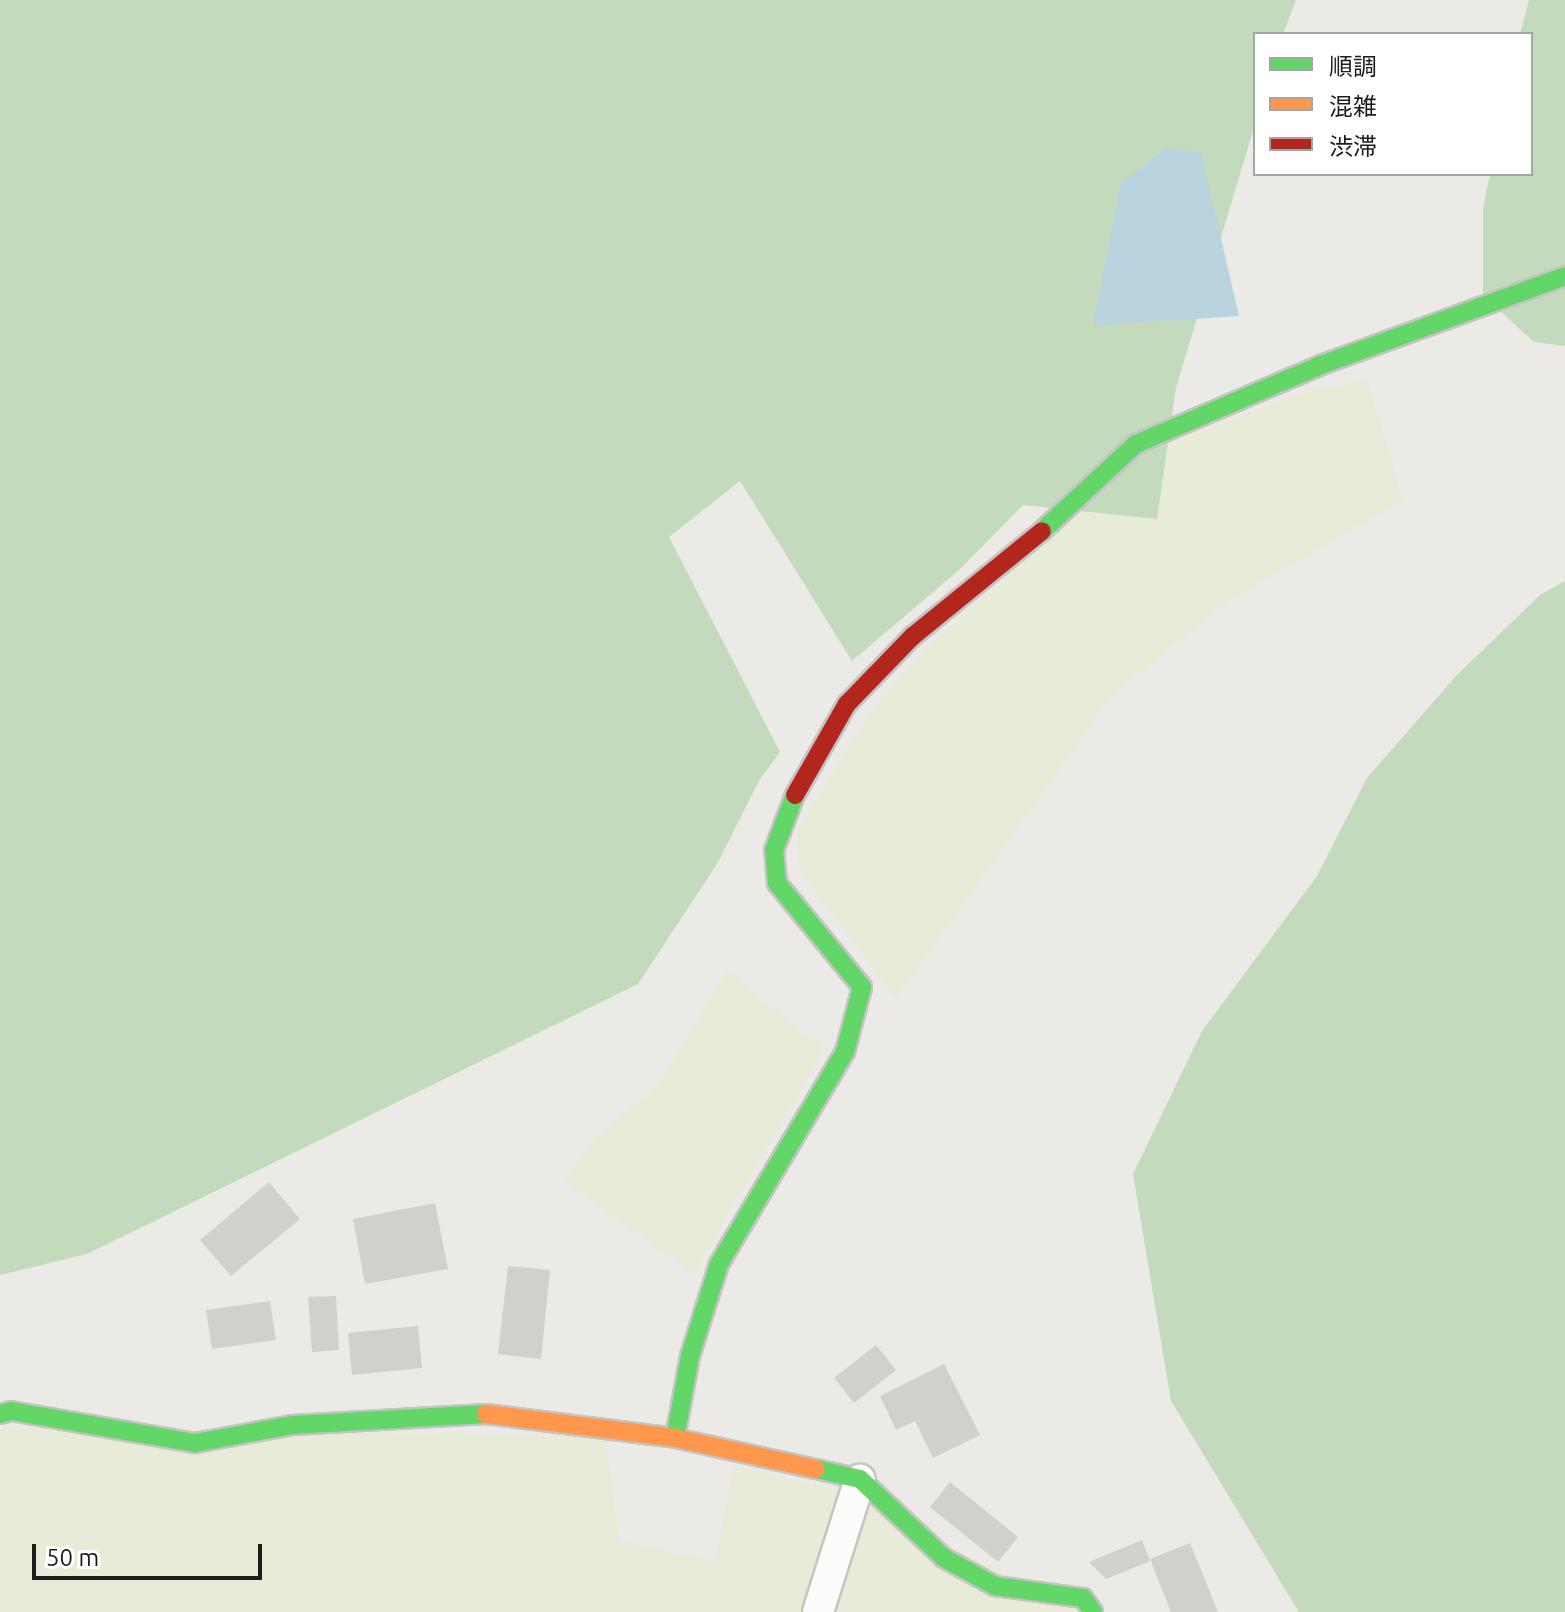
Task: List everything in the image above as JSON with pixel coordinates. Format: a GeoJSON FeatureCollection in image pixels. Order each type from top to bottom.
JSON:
{"type":"FeatureCollection","features":[{"type":"Feature","properties":{"kind":"street"},"geometry":{"type":"LineString","coordinates":[[675,1438],[690,1356],[719,1264],[767,1178],[845,1052],[862,987],[777,883],[774,850],[792,801],[847,704],[913,636],[1054,521],[1136,444],[1321,365],[1565,276]]}},
{"type":"Feature","properties":{"kind":"street"},"geometry":{"type":"LineString","coordinates":[[0,1414],[11,1411],[195,1443],[293,1425],[500,1413],[675,1438],[860,1479],[944,1558],[995,1586],[1083,1598],[1093,1612]]}},
{"type":"Feature","properties":{"kind":"street"},"geometry":{"type":"LineString","coordinates":[[818,1612],[860,1479]]}},
{"type":"Feature","properties":{"kind":"green space"},"geometry":{"type":"Polygon","coordinates":[[[0,0],[1296,0],[1284,32],[1253,32],[1253,131],[1176,388],[1157,519],[1023,505],[959,570],[852,661],[740,481],[669,537],[780,752],[760,779],[717,864],[638,984],[87,1254],[0,1275],[0,0]]]}},
{"type":"Feature","properties":{"kind":"green space"},"geometry":{"type":"Polygon","coordinates":[[[1529,0],[1565,0],[1565,346],[1534,342],[1483,295],[1483,209],[1490,176],[1533,176],[1533,32],[1521,32],[1529,0]]]}},
{"type":"Feature","properties":{"kind":"green space"},"geometry":{"type":"Polygon","coordinates":[[[1367,380],[1403,500],[1232,598],[1112,695],[896,998],[799,870],[797,830],[876,705],[928,646],[1148,452],[1305,392],[1367,380]]]}},
{"type":"Feature","properties":{"kind":"green space"},"geometry":{"type":"Polygon","coordinates":[[[1565,581],[1565,1612],[1299,1612],[1171,1401],[1133,1174],[1202,1031],[1317,876],[1367,778],[1456,676],[1540,595],[1565,581]]]}},
{"type":"Feature","properties":{"kind":"green space"},"geometry":{"type":"Polygon","coordinates":[[[727,971],[824,1049],[694,1274],[565,1182],[592,1141],[659,1084],[727,971]]]}},
{"type":"Feature","properties":{"kind":"green space"},"geometry":{"type":"Polygon","coordinates":[[[0,1428],[605,1436],[619,1540],[715,1562],[734,1466],[835,1489],[1081,1612],[0,1612],[0,1428]]]}},
{"type":"Feature","properties":{"kind":"water"},"geometry":{"type":"Polygon","coordinates":[[[1166,148],[1201,152],[1239,316],[1093,326],[1121,183],[1166,148]]]}},
{"type":"Feature","properties":{"kind":"building"},"geometry":{"type":"Polygon","coordinates":[[[269,1182],[300,1219],[231,1276],[200,1240],[269,1182]]]}},
{"type":"Feature","properties":{"kind":"building"},"geometry":{"type":"Polygon","coordinates":[[[435,1203],[448,1269],[365,1284],[353,1219],[435,1203]]]}},
{"type":"Feature","properties":{"kind":"building"},"geometry":{"type":"Polygon","coordinates":[[[508,1266],[550,1270],[541,1359],[498,1354],[508,1266]]]}},
{"type":"Feature","properties":{"kind":"building"},"geometry":{"type":"Polygon","coordinates":[[[336,1296],[339,1350],[312,1352],[308,1297],[336,1296]]]}},
{"type":"Feature","properties":{"kind":"building"},"geometry":{"type":"Polygon","coordinates":[[[270,1301],[276,1340],[212,1349],[206,1310],[270,1301]]]}},
{"type":"Feature","properties":{"kind":"building"},"geometry":{"type":"Polygon","coordinates":[[[418,1326],[422,1368],[352,1375],[348,1333],[418,1326]]]}},
{"type":"Feature","properties":{"kind":"building"},"geometry":{"type":"Polygon","coordinates":[[[876,1345],[896,1370],[854,1403],[834,1378],[876,1345]]]}},
{"type":"Feature","properties":{"kind":"building"},"geometry":{"type":"Polygon","coordinates":[[[944,1364],[980,1435],[933,1458],[915,1421],[896,1430],[880,1396],[944,1364]]]}},
{"type":"Feature","properties":{"kind":"building"},"geometry":{"type":"Polygon","coordinates":[[[950,1482],[1018,1537],[998,1562],[930,1507],[950,1482]]]}},
{"type":"Feature","properties":{"kind":"building"},"geometry":{"type":"Polygon","coordinates":[[[1142,1540],[1150,1561],[1106,1579],[1089,1562],[1142,1540]]]}},
{"type":"Feature","properties":{"kind":"building"},"geometry":{"type":"Polygon","coordinates":[[[1190,1543],[1218,1612],[1171,1612],[1150,1559],[1190,1543]]]}},
{"type":"Feature","properties":{"kind":"traffic: fast"},"geometry":{"type":"LineString","coordinates":[[1042,531],[1136,444],[1321,365],[1565,276]]}},
{"type":"Feature","properties":{"kind":"traffic: fast"},"geometry":{"type":"LineString","coordinates":[[675,1438],[690,1356],[719,1264],[845,1052],[862,987],[777,883],[774,850],[795,795]]}},
{"type":"Feature","properties":{"kind":"traffic: fast"},"geometry":{"type":"LineString","coordinates":[[0,1414],[11,1411],[195,1443],[293,1425],[486,1414]]}},
{"type":"Feature","properties":{"kind":"traffic: fast"},"geometry":{"type":"LineString","coordinates":[[816,1469],[860,1479],[944,1558],[995,1586],[1083,1598],[1093,1612]]}},
{"type":"Feature","properties":{"kind":"traffic: slow"},"geometry":{"type":"LineString","coordinates":[[486,1414],[675,1438],[816,1469]]}},
{"type":"Feature","properties":{"kind":"traffic: jam"},"geometry":{"type":"LineString","coordinates":[[795,795],[847,704],[913,636],[1042,531]]}}]}
